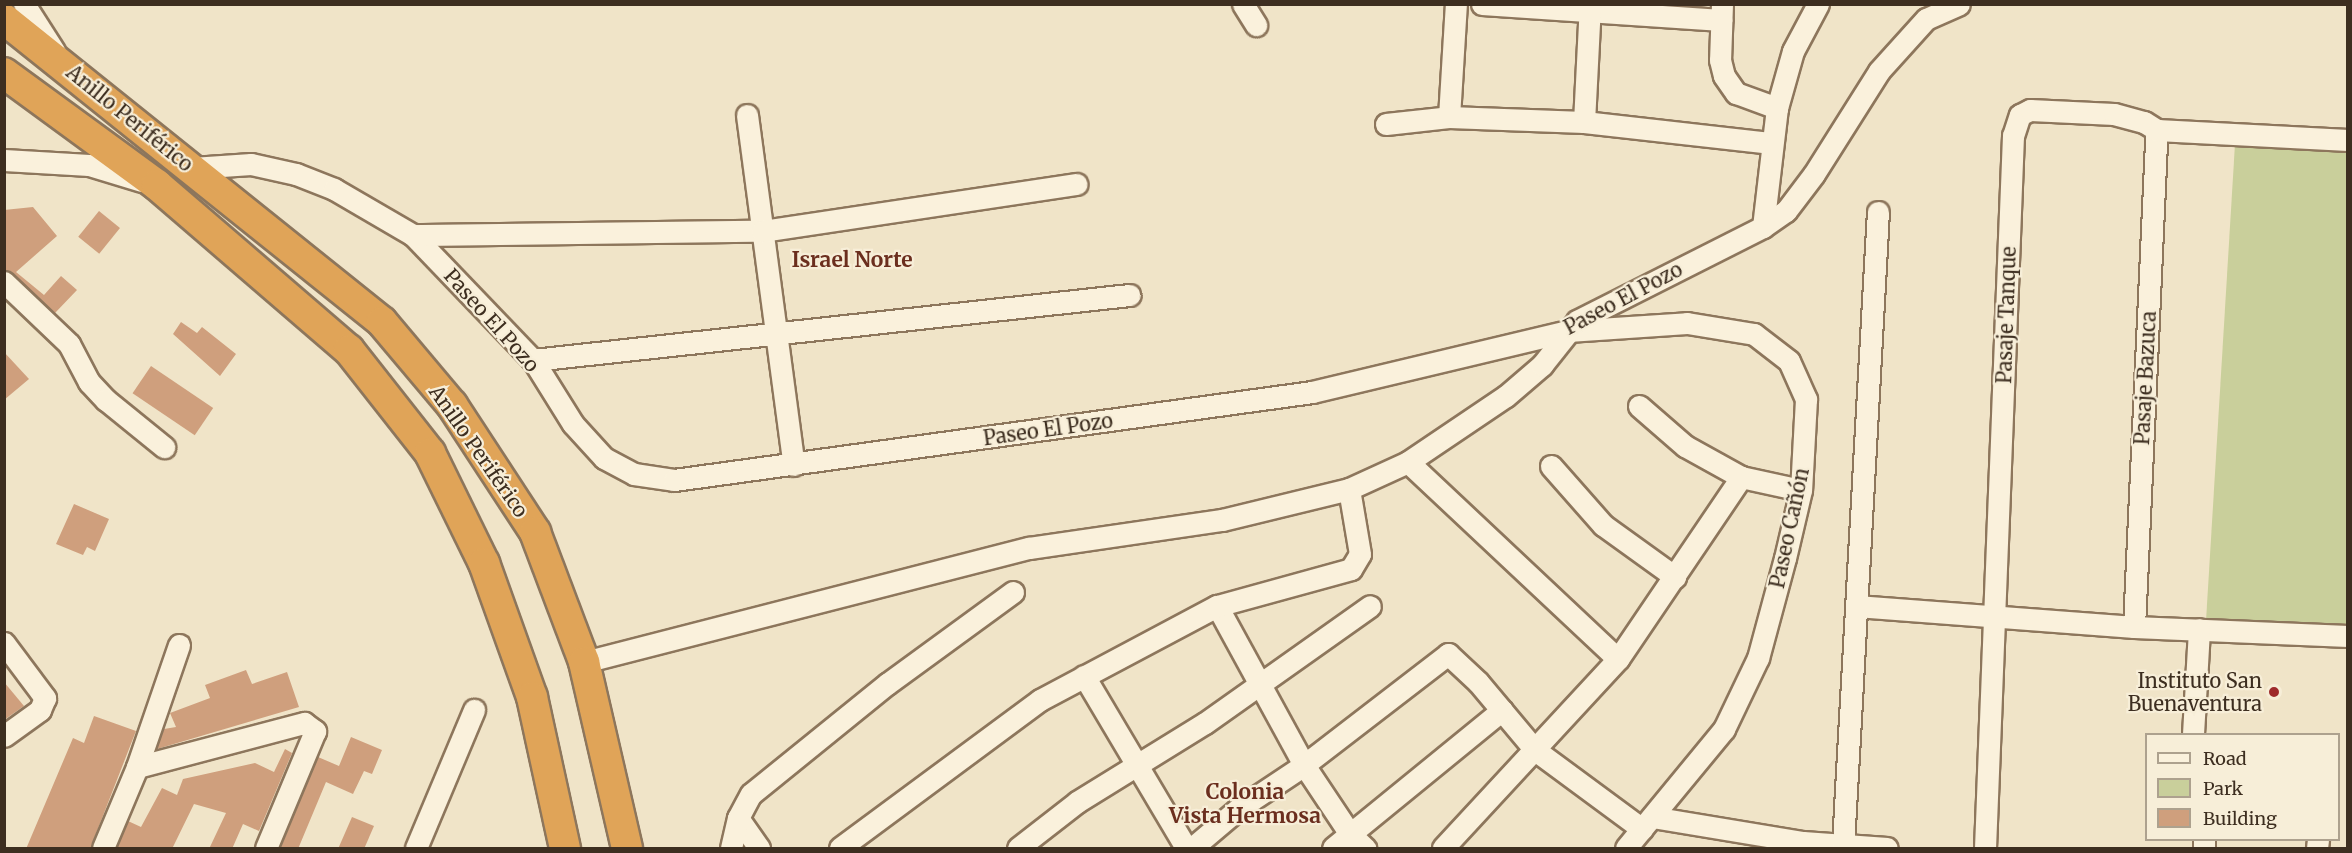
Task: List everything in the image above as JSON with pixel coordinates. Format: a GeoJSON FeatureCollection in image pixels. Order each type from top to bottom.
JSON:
{"type":"FeatureCollection","features":[{"type":"Feature","properties":{"kind":"highway","name":"Anillo Periférico"},"geometry":{"type":"LineString","coordinates":[[4,19],[382,322],[452,405],[535,532],[584,662],[627,849]]}},
{"type":"Feature","properties":{"kind":"highway","name":"Anillo Periférico"},"geometry":{"type":"LineString","coordinates":[[4,73],[158,185],[349,350],[430,453],[484,563],[532,697],[565,849]]}},
{"type":"Feature","properties":{"kind":"street"},"geometry":{"type":"LineString","coordinates":[[24,4],[63,64]]}},
{"type":"Feature","properties":{"kind":"street"},"geometry":{"type":"LineString","coordinates":[[1243,4],[1256,25]]}},
{"type":"Feature","properties":{"kind":"street"},"geometry":{"type":"LineString","coordinates":[[1449,117],[1456,4]]}},
{"type":"Feature","properties":{"kind":"street"},"geometry":{"type":"LineString","coordinates":[[1482,4],[1721,12],[1724,76],[1736,93],[1777,108]]}},
{"type":"Feature","properties":{"kind":"street"},"geometry":{"type":"LineString","coordinates":[[1763,227],[1777,108],[1793,51],[1818,4]]}},
{"type":"Feature","properties":{"kind":"street","name":"Paseo El Pozo"},"geometry":{"type":"LineString","coordinates":[[192,168],[251,164],[296,174],[334,189],[413,235],[533,360],[573,424],[604,458],[634,474],[674,480],[1312,392],[1568,331],[1577,321],[1763,227],[1786,211],[1814,174],[1879,71],[1926,19],[1959,4]]}},
{"type":"Feature","properties":{"kind":"street"},"geometry":{"type":"LineString","coordinates":[[1584,122],[1590,8]]}},
{"type":"Feature","properties":{"kind":"street","name":"Pasaje Tanque"},"geometry":{"type":"LineString","coordinates":[[1985,849],[2014,125],[2019,115],[2046,110],[2114,114],[2144,122],[2157,130],[2348,140]]}},
{"type":"Feature","properties":{"kind":"street"},"geometry":{"type":"LineString","coordinates":[[747,115],[794,465]]}},
{"type":"Feature","properties":{"kind":"street"},"geometry":{"type":"LineString","coordinates":[[1386,124],[1449,117],[1584,122],[1772,142]]}},
{"type":"Feature","properties":{"kind":"street","name":"Pasaje Bazuca"},"geometry":{"type":"LineString","coordinates":[[2134,627],[2157,130]]}},
{"type":"Feature","properties":{"kind":"street"},"geometry":{"type":"LineString","coordinates":[[4,160],[89,165],[158,185]]}},
{"type":"Feature","properties":{"kind":"street"},"geometry":{"type":"LineString","coordinates":[[413,235],[762,231],[1077,184]]}},
{"type":"Feature","properties":{"kind":"street"},"geometry":{"type":"LineString","coordinates":[[1843,845],[1878,212]]}},
{"type":"Feature","properties":{"kind":"street"},"geometry":{"type":"LineString","coordinates":[[4,282],[69,344],[89,382],[106,400],[164,447]]}},
{"type":"Feature","properties":{"kind":"street"},"geometry":{"type":"LineString","coordinates":[[533,360],[1129,295]]}},
{"type":"Feature","properties":{"kind":"street","name":"Paseo Cañón"},"geometry":{"type":"LineString","coordinates":[[1568,331],[1687,323],[1754,334],[1789,361],[1806,399],[1801,490],[1758,658],[1724,729],[1626,849]]}},
{"type":"Feature","properties":{"kind":"street"},"geometry":{"type":"LineString","coordinates":[[584,662],[1029,548],[1222,520],[1349,489],[1408,462],[1506,396],[1542,365],[1568,331]]}},
{"type":"Feature","properties":{"kind":"street"},"geometry":{"type":"LineString","coordinates":[[1640,406],[1685,446],[1741,477],[1801,490]]}},
{"type":"Feature","properties":{"kind":"street"},"geometry":{"type":"LineString","coordinates":[[1408,462],[1618,659]]}},
{"type":"Feature","properties":{"kind":"street"},"geometry":{"type":"LineString","coordinates":[[1551,466],[1603,525],[1675,577]]}},
{"type":"Feature","properties":{"kind":"street"},"geometry":{"type":"LineString","coordinates":[[1443,849],[1618,659],[1741,477]]}},
{"type":"Feature","properties":{"kind":"street"},"geometry":{"type":"LineString","coordinates":[[840,849],[1040,700],[1217,606],[1351,569],[1360,554],[1349,489]]}},
{"type":"Feature","properties":{"kind":"street"},"geometry":{"type":"LineString","coordinates":[[730,849],[738,818],[751,794],[886,684],[1013,592]]}},
{"type":"Feature","properties":{"kind":"street"},"geometry":{"type":"LineString","coordinates":[[1217,606],[1258,688],[1304,765],[1358,841]]}},
{"type":"Feature","properties":{"kind":"street"},"geometry":{"type":"LineString","coordinates":[[1018,849],[1077,802],[1258,688],[1370,606]]}},
{"type":"Feature","properties":{"kind":"street"},"geometry":{"type":"LineString","coordinates":[[1856,606],[1994,614],[2134,627],[2348,636]]}},
{"type":"Feature","properties":{"kind":"street"},"geometry":{"type":"LineString","coordinates":[[2193,733],[2199,629]]}},
{"type":"Feature","properties":{"kind":"street"},"geometry":{"type":"LineString","coordinates":[[4,643],[43,692],[45,698],[40,710],[4,736]]}},
{"type":"Feature","properties":{"kind":"street"},"geometry":{"type":"LineString","coordinates":[[104,849],[137,767],[179,645]]}},
{"type":"Feature","properties":{"kind":"street"},"geometry":{"type":"LineString","coordinates":[[1192,849],[1238,809],[1304,765],[1448,654],[1502,710],[1535,750],[1647,823],[1803,845],[1843,845],[1887,849]]}},
{"type":"Feature","properties":{"kind":"street"},"geometry":{"type":"LineString","coordinates":[[1084,676],[1186,849]]}},
{"type":"Feature","properties":{"kind":"street"},"geometry":{"type":"LineString","coordinates":[[416,849],[474,710]]}},
{"type":"Feature","properties":{"kind":"street"},"geometry":{"type":"LineString","coordinates":[[1333,849],[1358,841],[1502,710]]}},
{"type":"Feature","properties":{"kind":"street"},"geometry":{"type":"LineString","coordinates":[[137,767],[304,723],[315,731],[266,849]]}},
{"type":"Feature","properties":{"kind":"street"},"geometry":{"type":"LineString","coordinates":[[738,818],[759,849]]}},
{"type":"Feature","properties":{"kind":"green space"},"geometry":{"type":"Polygon","coordinates":[[[2235,144],[2347,149],[2347,627],[2206,621],[2235,144]]]}},
{"type":"Feature","properties":{"kind":"building"},"geometry":{"type":"Polygon","coordinates":[[[33,207],[57,236],[16,272],[44,295],[61,276],[77,290],[55,313],[4,270],[4,210],[33,207]]]}},
{"type":"Feature","properties":{"kind":"building"},"geometry":{"type":"Polygon","coordinates":[[[99,211],[120,228],[99,254],[78,237],[99,211]]]}},
{"type":"Feature","properties":{"kind":"building"},"geometry":{"type":"Polygon","coordinates":[[[181,322],[197,333],[202,327],[236,354],[220,376],[173,334],[181,322]]]}},
{"type":"Feature","properties":{"kind":"building"},"geometry":{"type":"Polygon","coordinates":[[[4,352],[29,379],[4,400],[4,352]]]}},
{"type":"Feature","properties":{"kind":"building"},"geometry":{"type":"Polygon","coordinates":[[[151,366],[213,408],[195,435],[133,393],[151,366]]]}},
{"type":"Feature","properties":{"kind":"building"},"geometry":{"type":"Polygon","coordinates":[[[74,504],[109,519],[95,551],[87,547],[83,555],[56,544],[74,504]]]}},
{"type":"Feature","properties":{"kind":"building"},"geometry":{"type":"Polygon","coordinates":[[[246,670],[252,684],[287,672],[299,707],[157,749],[164,729],[176,727],[170,713],[210,698],[205,685],[246,670]]]}},
{"type":"Feature","properties":{"kind":"building"},"geometry":{"type":"Polygon","coordinates":[[[4,682],[24,706],[4,720],[4,682]]]}},
{"type":"Feature","properties":{"kind":"building"},"geometry":{"type":"Polygon","coordinates":[[[94,716],[136,731],[90,849],[26,849],[73,738],[84,743],[94,716]]]}},
{"type":"Feature","properties":{"kind":"building"},"geometry":{"type":"Polygon","coordinates":[[[351,737],[382,750],[372,774],[364,771],[353,794],[326,782],[298,849],[280,849],[318,757],[339,766],[351,737]]]}},
{"type":"Feature","properties":{"kind":"building"},"geometry":{"type":"Polygon","coordinates":[[[285,749],[292,753],[259,831],[243,824],[232,849],[209,849],[226,813],[194,804],[172,849],[117,849],[128,821],[141,827],[162,788],[177,795],[183,779],[255,763],[274,772],[285,749]]]}},
{"type":"Feature","properties":{"kind":"building"},"geometry":{"type":"Polygon","coordinates":[[[352,817],[374,826],[364,849],[338,849],[352,817]]]}},
{"type":"Feature","properties":{"kind":"place","name":"Instituto San Buenaventura"},"geometry":{"type":"Point","coordinates":[2274,692]}},
{"type":"Feature","properties":{"kind":"district","name":"Israel Norte"},"geometry":{"type":"Point","coordinates":[852,260]}},
{"type":"Feature","properties":{"kind":"district","name":"Colonia Vista Hermosa"},"geometry":{"type":"Point","coordinates":[1245,804]}}]}
